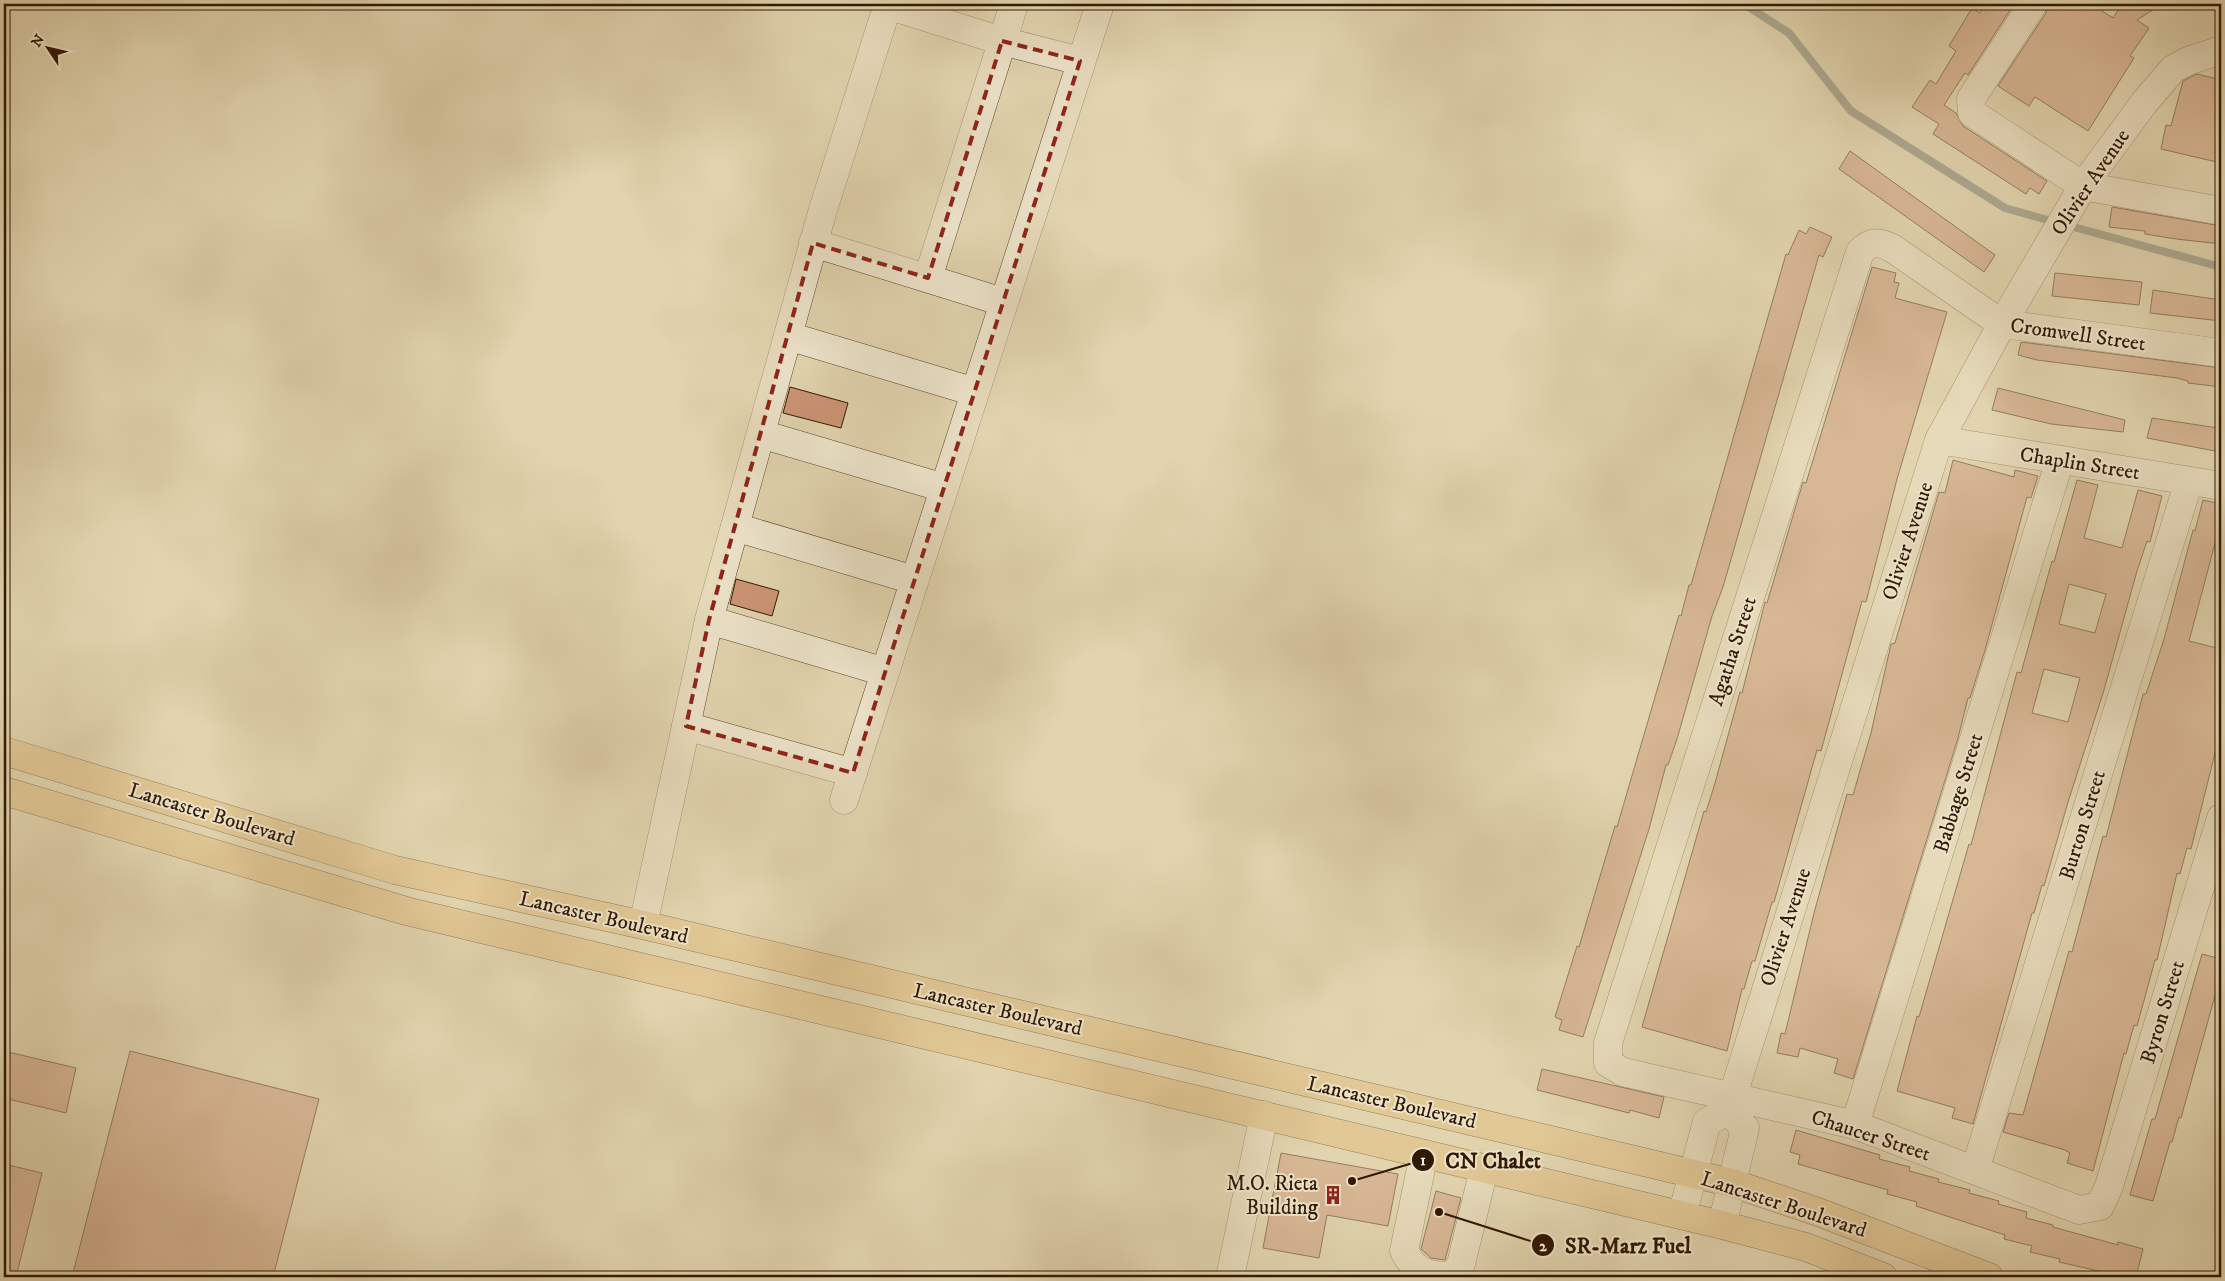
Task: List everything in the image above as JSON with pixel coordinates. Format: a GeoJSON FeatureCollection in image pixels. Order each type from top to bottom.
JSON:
{"type":"FeatureCollection","features":[{"type":"Feature","properties":{"kind":"main road","name":"Lancaster Boulevard"},"geometry":{"type":"LineString","coordinates":[[4,751],[395,870],[643,925],[1732,1183],[1818,1212],[1989,1277]]}},
{"type":"Feature","properties":{"kind":"main road","name":"Lancaster Boulevard"},"geometry":{"type":"LineString","coordinates":[[4,791],[406,911],[1484,1169],[1722,1224],[1806,1247],[1883,1277]]}},
{"type":"Feature","properties":{"kind":"main road"},"geometry":{"type":"LineString","coordinates":[[998,1052],[1007,1011]]}},
{"type":"Feature","properties":{"kind":"street"},"geometry":{"type":"LineString","coordinates":[[643,925],[709,620],[813,243],[887,4],[1002,41],[1080,61]]}},
{"type":"Feature","properties":{"kind":"street"},"geometry":{"type":"LineString","coordinates":[[928,278],[1014,4]]}},
{"type":"Feature","properties":{"kind":"street"},"geometry":{"type":"LineString","coordinates":[[844,800],[1080,61],[1100,4]]}},
{"type":"Feature","properties":{"kind":"street"},"geometry":{"type":"LineString","coordinates":[[2033,4],[1976,90],[1970,106],[1972,113],[2077,196],[2221,211]]}},
{"type":"Feature","properties":{"kind":"street","name":"Olivier Avenue"},"geometry":{"type":"LineString","coordinates":[[1730,1104],[1939,440],[2002,324],[2077,196],[2144,103],[2173,69],[2188,61],[2221,50]]}},
{"type":"Feature","properties":{"kind":"street","name":"Cromwell Street"},"geometry":{"type":"LineString","coordinates":[[1869,243],[1880,242],[1892,248],[2002,324],[2221,353]]}},
{"type":"Feature","properties":{"kind":"street"},"geometry":{"type":"LineString","coordinates":[[813,243],[1003,302]]}},
{"type":"Feature","properties":{"kind":"street","name":"Agatha Street"},"geometry":{"type":"LineString","coordinates":[[1608,1063],[1608,1043],[1851,277],[1860,252],[1869,243]]}},
{"type":"Feature","properties":{"kind":"street"},"geometry":{"type":"LineString","coordinates":[[788,336],[974,392]]}},
{"type":"Feature","properties":{"kind":"street"},"geometry":{"type":"LineString","coordinates":[[760,434],[944,488]]}},
{"type":"Feature","properties":{"kind":"street","name":"Chaplin Street"},"geometry":{"type":"LineString","coordinates":[[1939,440],[2221,486]]}},
{"type":"Feature","properties":{"kind":"street","name":"Babbage Street"},"geometry":{"type":"LineString","coordinates":[[1856,1125],[2060,460]]}},
{"type":"Feature","properties":{"kind":"street","name":"Burton Street"},"geometry":{"type":"LineString","coordinates":[[1975,1170],[2189,481]]}},
{"type":"Feature","properties":{"kind":"street"},"geometry":{"type":"LineString","coordinates":[[735,527],[914,580]]}},
{"type":"Feature","properties":{"kind":"street"},"geometry":{"type":"LineString","coordinates":[[709,620],[885,672]]}},
{"type":"Feature","properties":{"kind":"street"},"geometry":{"type":"LineString","coordinates":[[686,726],[853,773]]}},
{"type":"Feature","properties":{"kind":"street","name":"Byron Street"},"geometry":{"type":"LineString","coordinates":[[2100,1206],[2109,1186],[2221,818]]}},
{"type":"Feature","properties":{"kind":"street","name":"Chaucer Street"},"geometry":{"type":"LineString","coordinates":[[1608,1063],[1623,1072],[1730,1104],[1856,1125],[2079,1210],[2100,1206]]}},
{"type":"Feature","properties":{"kind":"street"},"geometry":{"type":"LineString","coordinates":[[1682,1215],[1708,1122],[1730,1104],[1745,1128],[1722,1224]]}},
{"type":"Feature","properties":{"kind":"street"},"geometry":{"type":"LineString","coordinates":[[1236,1275],[1264,1115]]}},
{"type":"Feature","properties":{"kind":"street"},"geometry":{"type":"LineString","coordinates":[[1424,1154],[1404,1251],[1409,1263],[1417,1269],[1443,1277],[1456,1274],[1461,1264],[1484,1169]]}},
{"type":"Feature","properties":{"kind":"highlighted area"},"geometry":{"type":"Polygon","coordinates":[[[1002,41],[1080,61],[853,773],[686,726],[709,620],[813,243],[928,278],[1002,41]]]}},
{"type":"Feature","properties":{"kind":"building"},"geometry":{"type":"Polygon","coordinates":[[[1986,4],[2014,4],[1968,75],[1965,73],[1944,105],[1956,113],[1963,126],[2047,181],[2039,194],[2030,188],[2026,194],[1933,134],[1939,124],[1912,107],[1930,80],[1936,84],[1956,51],[1949,46],[1972,8],[1980,13],[1986,4]]]}},
{"type":"Feature","properties":{"kind":"building"},"geometry":{"type":"Polygon","coordinates":[[[2048,4],[2091,4],[2113,18],[2122,4],[2162,4],[2137,20],[2149,28],[2130,56],[2134,58],[2088,131],[2035,97],[2029,106],[1998,86],[2046,13],[2048,4]]]}},
{"type":"Feature","properties":{"kind":"building"},"geometry":{"type":"Polygon","coordinates":[[[2197,74],[2221,80],[2221,163],[2161,149],[2166,125],[2171,126],[2183,81],[2197,74]]]}},
{"type":"Feature","properties":{"kind":"building"},"geometry":{"type":"Polygon","coordinates":[[[1850,151],[1995,255],[1984,272],[1839,169],[1850,151]]]}},
{"type":"Feature","properties":{"kind":"building"},"geometry":{"type":"Polygon","coordinates":[[[2112,207],[2221,226],[2221,244],[2176,239],[2145,234],[2145,231],[2109,227],[2112,207]]]}},
{"type":"Feature","properties":{"kind":"building"},"geometry":{"type":"Polygon","coordinates":[[[1810,227],[1832,237],[1823,257],[1819,255],[1723,587],[1712,616],[1677,739],[1668,765],[1666,765],[1649,829],[1583,1037],[1559,1030],[1562,1020],[1555,1017],[1577,946],[1579,947],[1615,826],[1617,827],[1679,615],[1681,616],[1689,585],[1691,585],[1786,254],[1788,255],[1799,230],[1806,234],[1810,227]]]}},
{"type":"Feature","properties":{"kind":"building"},"geometry":{"type":"Polygon","coordinates":[[[1872,267],[1896,273],[1894,282],[1899,283],[1895,298],[1947,312],[1897,479],[1866,602],[1862,601],[1821,751],[1817,750],[1774,902],[1772,902],[1755,961],[1752,961],[1744,989],[1742,989],[1727,1051],[1642,1027],[1704,811],[1706,812],[1715,783],[1740,692],[1742,693],[1765,602],[1767,603],[1803,482],[1806,483],[1872,267]]]}},
{"type":"Feature","properties":{"kind":"building"},"geometry":{"type":"Polygon","coordinates":[[[2055,273],[2142,282],[2139,305],[2052,296],[2055,273]]]}},
{"type":"Feature","properties":{"kind":"building"},"geometry":{"type":"Polygon","coordinates":[[[2153,290],[2221,300],[2221,321],[2150,313],[2153,290]]]}},
{"type":"Feature","properties":{"kind":"building"},"geometry":{"type":"Polygon","coordinates":[[[2021,342],[2221,368],[2221,387],[2188,383],[2188,381],[2177,378],[2037,360],[2018,355],[2021,342]]]}},
{"type":"Feature","properties":{"kind":"building"},"geometry":{"type":"Polygon","coordinates":[[[790,387],[848,403],[841,428],[783,413],[790,387]]]}},
{"type":"Feature","properties":{"kind":"building"},"geometry":{"type":"Polygon","coordinates":[[[1998,388],[2125,420],[2123,432],[2051,424],[1992,410],[1998,388]]]}},
{"type":"Feature","properties":{"kind":"building"},"geometry":{"type":"Polygon","coordinates":[[[2152,418],[2218,428],[2215,451],[2147,438],[2152,418]]]}},
{"type":"Feature","properties":{"kind":"building"},"geometry":{"type":"Polygon","coordinates":[[[1953,460],[2014,477],[2015,470],[2038,476],[2031,498],[2027,497],[1985,650],[1970,698],[1968,698],[1958,738],[1853,1079],[1834,1073],[1838,1059],[1800,1048],[1798,1057],[1777,1053],[1781,1033],[1785,1034],[1814,913],[1847,794],[1853,795],[1871,733],[1891,644],[1895,643],[1939,492],[1945,493],[1953,460]]]}},
{"type":"Feature","properties":{"kind":"building"},"geometry":{"type":"Polygon","coordinates":[[[2077,480],[2098,485],[2084,538],[2122,548],[2138,490],[2162,496],[2150,542],[2147,541],[2137,571],[2104,690],[2068,802],[2044,886],[2042,885],[2034,913],[2032,913],[1973,1124],[1952,1118],[1955,1108],[1897,1091],[1917,1016],[1919,1017],[1969,844],[1971,845],[2017,672],[2021,673],[2052,561],[2054,562],[2077,480]],[[2069,584],[2059,624],[2095,633],[2106,594],[2069,584]],[[2044,669],[2032,713],[2068,722],[2080,678],[2044,669]]]}},
{"type":"Feature","properties":{"kind":"building"},"geometry":{"type":"Polygon","coordinates":[[[2203,500],[2221,504],[2221,521],[2189,641],[2221,649],[2221,729],[2191,849],[2187,848],[2180,874],[2177,873],[2157,960],[2155,960],[2137,1026],[2134,1025],[2126,1054],[2124,1053],[2093,1171],[2067,1163],[2070,1153],[2065,1150],[2003,1132],[2009,1113],[2023,1115],[2069,951],[2072,952],[2103,836],[2106,837],[2143,694],[2146,694],[2164,639],[2193,530],[2195,531],[2203,500]]]}},
{"type":"Feature","properties":{"kind":"building"},"geometry":{"type":"Polygon","coordinates":[[[736,579],[779,591],[772,616],[730,604],[736,579]]]}},
{"type":"Feature","properties":{"kind":"building"},"geometry":{"type":"Polygon","coordinates":[[[2202,954],[2221,959],[2221,974],[2181,1118],[2179,1117],[2172,1142],[2170,1142],[2153,1201],[2130,1195],[2152,1119],[2155,1119],[2202,954]]]}},
{"type":"Feature","properties":{"kind":"building"},"geometry":{"type":"Polygon","coordinates":[[[4,1051],[76,1068],[66,1113],[4,1098],[4,1051]]]}},
{"type":"Feature","properties":{"kind":"building"},"geometry":{"type":"Polygon","coordinates":[[[130,1051],[319,1099],[273,1277],[72,1277],[130,1051]]]}},
{"type":"Feature","properties":{"kind":"building"},"geometry":{"type":"Polygon","coordinates":[[[1542,1069],[1664,1097],[1659,1118],[1630,1110],[1629,1113],[1537,1090],[1542,1069]]]}},
{"type":"Feature","properties":{"kind":"building"},"geometry":{"type":"Polygon","coordinates":[[[1796,1130],[1880,1155],[1879,1159],[1910,1167],[1909,1171],[1939,1179],[1938,1182],[1970,1190],[1969,1193],[1999,1201],[1998,1204],[2027,1212],[2026,1218],[2118,1245],[2118,1242],[2143,1249],[2136,1277],[2125,1277],[2059,1262],[2060,1259],[2030,1252],[2032,1246],[2004,1239],[2005,1235],[1916,1206],[1917,1202],[1887,1194],[1888,1190],[1798,1164],[1800,1155],[1790,1152],[1796,1130]]]}},
{"type":"Feature","properties":{"kind":"building","name":"M.O. Rieta Building"},"geometry":{"type":"Polygon","coordinates":[[[1281,1153],[1398,1174],[1388,1226],[1327,1215],[1319,1258],[1263,1248],[1281,1153]]]}},
{"type":"Feature","properties":{"kind":"building"},"geometry":{"type":"Polygon","coordinates":[[[4,1164],[42,1173],[16,1277],[4,1277],[4,1164]]]}},
{"type":"Feature","properties":{"kind":"building"},"geometry":{"type":"Polygon","coordinates":[[[1436,1191],[1461,1198],[1445,1260],[1431,1258],[1421,1249],[1436,1191]]]}},
{"type":"Feature","properties":{"kind":"waterway"},"geometry":{"type":"LineString","coordinates":[[1744,4],[1789,33],[1851,111],[2005,208],[2055,222]]}},
{"type":"Feature","properties":{"kind":"waterway"},"geometry":{"type":"LineString","coordinates":[[2066,225],[2221,267]]}},
{"type":"Feature","properties":{"kind":"place","name":"CN Chalet"},"geometry":{"type":"Point","coordinates":[1352,1181]}},
{"type":"Feature","properties":{"kind":"place","name":"M.O. Rieta Building"},"geometry":{"type":"Point","coordinates":[1333,1195]}},
{"type":"Feature","properties":{"kind":"place","name":"SR-Marz Fuel"},"geometry":{"type":"Point","coordinates":[1439,1212]}}]}
